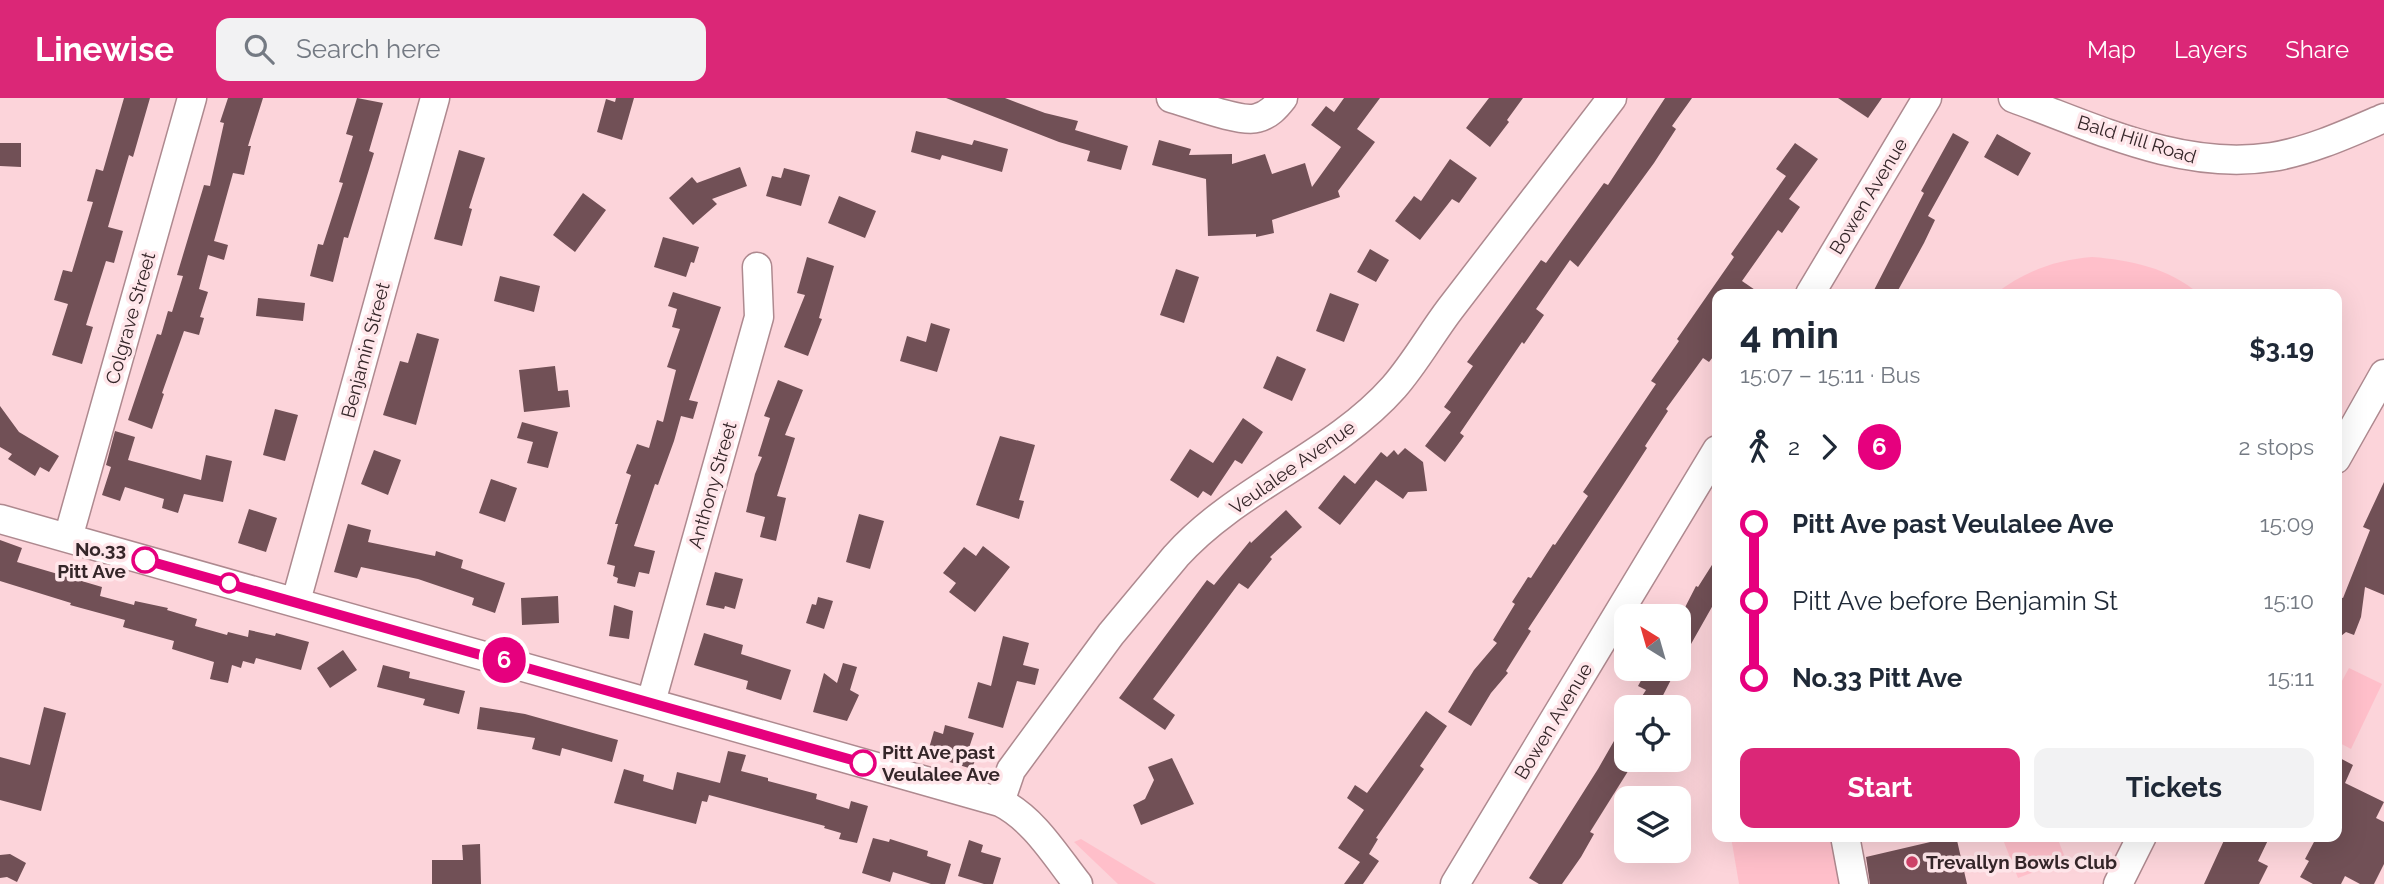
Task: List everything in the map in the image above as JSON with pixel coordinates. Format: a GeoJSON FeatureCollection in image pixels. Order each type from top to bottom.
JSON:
{"type":"FeatureCollection","features":[{"type":"Feature","properties":{"kind":"street","name":"Colgrave Street"},"geometry":{"type":"LineString","coordinates":[[68,538],[192,98]]}},
{"type":"Feature","properties":{"kind":"street","name":"Benjamin Street"},"geometry":{"type":"LineString","coordinates":[[296,601],[435,98]]}},
{"type":"Feature","properties":{"kind":"street"},"geometry":{"type":"LineString","coordinates":[[1171,98],[1237,117],[1254,119],[1269,114],[1283,98]]}},
{"type":"Feature","properties":{"kind":"street","name":"Veulalee Avenue"},"geometry":{"type":"LineString","coordinates":[[1000,802],[1011,771],[1111,634],[1186,545],[1229,510],[1351,427],[1394,387],[1434,330],[1612,98]]}},
{"type":"Feature","properties":{"kind":"street","name":"Bowen Avenue"},"geometry":{"type":"LineString","coordinates":[[1813,289],[1927,98]]}},
{"type":"Feature","properties":{"kind":"street","name":"Bald Hill Road"},"geometry":{"type":"LineString","coordinates":[[2013,98],[2157,149],[2205,159],[2274,157],[2312,146],[2384,118]]}},
{"type":"Feature","properties":{"kind":"street","name":"Anthony Street"},"geometry":{"type":"LineString","coordinates":[[651,702],[758,317],[757,267]]}},
{"type":"Feature","properties":{"kind":"street"},"geometry":{"type":"LineString","coordinates":[[2342,448],[2384,374]]}},
{"type":"Feature","properties":{"kind":"street","name":"Bowen Avenue"},"geometry":{"type":"LineString","coordinates":[[1455,884],[1712,458]]}},
{"type":"Feature","properties":{"kind":"street"},"geometry":{"type":"LineString","coordinates":[[0,519],[1000,802],[1014,809],[1027,821],[1078,884]]}},
{"type":"Feature","properties":{"kind":"street"},"geometry":{"type":"LineString","coordinates":[[1846,842],[1854,884]]}},
{"type":"Feature","properties":{"kind":"street"},"geometry":{"type":"LineString","coordinates":[[2118,884],[2139,842]]}},
{"type":"Feature","properties":{"kind":"shaded area"},"geometry":{"type":"Polygon","coordinates":[[[2092,257],[2121,260],[2162,272],[2192,289],[2003,289],[2041,268],[2092,257]]]}},
{"type":"Feature","properties":{"kind":"shaded area"},"geometry":{"type":"Polygon","coordinates":[[[2349,668],[2382,684],[2351,749],[2342,744],[2342,681],[2349,668]]]}},
{"type":"Feature","properties":{"kind":"shaded area"},"geometry":{"type":"Polygon","coordinates":[[[1081,839],[1156,884],[1118,884],[1074,842],[1081,839]]]}},
{"type":"Feature","properties":{"kind":"shaded area"},"geometry":{"type":"Polygon","coordinates":[[[1732,842],[1833,842],[1840,884],[1739,884],[1732,842]]]}},
{"type":"Feature","properties":{"kind":"shaded area"},"geometry":{"type":"Polygon","coordinates":[[[2004,842],[2059,842],[2066,860],[2018,878],[2004,842]]]}},
{"type":"Feature","properties":{"kind":"building"},"geometry":{"type":"Polygon","coordinates":[[[124,98],[150,98],[133,157],[129,155],[108,227],[123,231],[114,263],[106,261],[86,325],[93,327],[82,364],[52,355],[68,304],[54,300],[63,270],[72,272],[93,202],[87,201],[96,169],[103,171],[124,98]]]}},
{"type":"Feature","properties":{"kind":"building"},"geometry":{"type":"Polygon","coordinates":[[[228,98],[263,98],[248,146],[251,146],[244,175],[233,173],[214,241],[228,245],[224,260],[208,255],[199,289],[208,292],[200,317],[204,318],[199,335],[184,331],[152,429],[128,420],[157,334],[161,335],[168,311],[172,312],[183,276],[177,275],[204,185],[210,186],[224,123],[220,122],[228,98]]]}},
{"type":"Feature","properties":{"kind":"building"},"geometry":{"type":"Polygon","coordinates":[[[357,98],[383,103],[369,151],[374,153],[348,238],[344,237],[333,282],[310,276],[318,244],[323,245],[343,183],[339,182],[353,136],[346,134],[357,98]]]}},
{"type":"Feature","properties":{"kind":"building"},"geometry":{"type":"Polygon","coordinates":[[[616,98],[634,98],[622,140],[597,132],[606,99],[615,102],[616,98]]]}},
{"type":"Feature","properties":{"kind":"building"},"geometry":{"type":"Polygon","coordinates":[[[946,98],[1005,98],[1045,113],[1078,121],[1075,130],[1128,146],[1121,170],[1087,161],[1090,151],[1059,142],[946,98]]]}},
{"type":"Feature","properties":{"kind":"building"},"geometry":{"type":"Polygon","coordinates":[[[1344,98],[1380,98],[1357,129],[1375,142],[1338,191],[1340,197],[1272,220],[1274,233],[1256,237],[1256,234],[1208,236],[1206,179],[1152,165],[1159,140],[1191,149],[1189,155],[1232,154],[1232,164],[1265,154],[1272,174],[1305,163],[1312,187],[1341,147],[1311,125],[1326,106],[1334,112],[1344,98]]]}},
{"type":"Feature","properties":{"kind":"building"},"geometry":{"type":"Polygon","coordinates":[[[1489,98],[1523,98],[1490,147],[1466,128],[1489,98]]]}},
{"type":"Feature","properties":{"kind":"building"},"geometry":{"type":"Polygon","coordinates":[[[1665,98],[1692,98],[1672,126],[1676,129],[1654,163],[1578,267],[1570,260],[1536,309],[1544,315],[1524,344],[1522,342],[1460,433],[1464,436],[1445,462],[1425,446],[1451,412],[1444,407],[1473,366],[1467,362],[1541,260],[1546,263],[1604,183],[1608,185],[1665,98]]]}},
{"type":"Feature","properties":{"kind":"building"},"geometry":{"type":"Polygon","coordinates":[[[1838,98],[1882,98],[1868,118],[1838,98]]]}},
{"type":"Feature","properties":{"kind":"building"},"geometry":{"type":"Polygon","coordinates":[[[916,131],[972,145],[974,140],[1008,149],[1002,172],[942,155],[940,160],[911,152],[916,131]]]}},
{"type":"Feature","properties":{"kind":"building"},"geometry":{"type":"Polygon","coordinates":[[[1953,133],[1969,142],[1928,216],[1935,220],[1899,289],[1875,289],[1924,193],[1921,191],[1953,133]]]}},
{"type":"Feature","properties":{"kind":"building"},"geometry":{"type":"Polygon","coordinates":[[[1997,134],[2031,153],[2018,176],[1984,157],[1997,134]]]}},
{"type":"Feature","properties":{"kind":"building"},"geometry":{"type":"Polygon","coordinates":[[[0,143],[21,143],[21,167],[0,166],[0,143]]]}},
{"type":"Feature","properties":{"kind":"building"},"geometry":{"type":"Polygon","coordinates":[[[1795,143],[1818,159],[1789,199],[1800,207],[1782,233],[1778,230],[1742,281],[1754,289],[1712,289],[1712,358],[1709,362],[1703,358],[1666,409],[1668,411],[1645,446],[1647,448],[1528,629],[1531,631],[1506,671],[1508,673],[1491,693],[1471,726],[1448,712],[1474,670],[1497,643],[1493,640],[1528,577],[1531,578],[1588,496],[1583,492],[1656,384],[1651,381],[1679,341],[1677,339],[1734,257],[1731,254],[1786,176],[1776,169],[1795,143]]]}},
{"type":"Feature","properties":{"kind":"building"},"geometry":{"type":"Polygon","coordinates":[[[459,150],[485,158],[469,208],[472,209],[462,246],[434,239],[459,150]]]}},
{"type":"Feature","properties":{"kind":"building"},"geometry":{"type":"Polygon","coordinates":[[[1450,159],[1477,178],[1459,203],[1452,199],[1420,240],[1395,221],[1414,196],[1421,201],[1450,159]]]}},
{"type":"Feature","properties":{"kind":"building"},"geometry":{"type":"Polygon","coordinates":[[[740,167],[747,186],[712,199],[717,204],[693,225],[669,198],[692,177],[697,183],[740,167]]]}},
{"type":"Feature","properties":{"kind":"building"},"geometry":{"type":"Polygon","coordinates":[[[784,168],[810,175],[801,206],[766,196],[772,176],[781,178],[784,168]]]}},
{"type":"Feature","properties":{"kind":"building"},"geometry":{"type":"Polygon","coordinates":[[[583,193],[606,210],[575,252],[553,235],[583,193]]]}},
{"type":"Feature","properties":{"kind":"building"},"geometry":{"type":"Polygon","coordinates":[[[839,196],[876,211],[865,238],[828,223],[839,196]]]}},
{"type":"Feature","properties":{"kind":"building"},"geometry":{"type":"Polygon","coordinates":[[[663,237],[699,247],[686,277],[654,267],[663,237]]]}},
{"type":"Feature","properties":{"kind":"building"},"geometry":{"type":"Polygon","coordinates":[[[1370,249],[1389,260],[1376,282],[1357,272],[1370,249]]]}},
{"type":"Feature","properties":{"kind":"building"},"geometry":{"type":"Polygon","coordinates":[[[807,257],[834,266],[819,318],[822,319],[808,356],[784,347],[805,295],[797,293],[807,257]]]}},
{"type":"Feature","properties":{"kind":"building"},"geometry":{"type":"Polygon","coordinates":[[[1176,269],[1199,277],[1184,323],[1160,315],[1176,269]]]}},
{"type":"Feature","properties":{"kind":"building"},"geometry":{"type":"Polygon","coordinates":[[[500,276],[540,286],[534,312],[494,301],[500,276]]]}},
{"type":"Feature","properties":{"kind":"building"},"geometry":{"type":"Polygon","coordinates":[[[673,292],[721,307],[689,400],[698,402],[693,419],[681,416],[634,546],[655,551],[649,574],[639,572],[635,587],[617,583],[618,578],[613,576],[615,566],[607,564],[618,524],[615,524],[631,475],[626,473],[637,444],[649,448],[657,420],[663,422],[676,370],[667,367],[680,329],[672,327],[677,309],[668,306],[673,292]]]}},
{"type":"Feature","properties":{"kind":"building"},"geometry":{"type":"Polygon","coordinates":[[[1330,293],[1359,304],[1344,342],[1316,331],[1330,293]]]}},
{"type":"Feature","properties":{"kind":"building"},"geometry":{"type":"Polygon","coordinates":[[[258,298],[305,303],[303,321],[256,316],[258,298]]]}},
{"type":"Feature","properties":{"kind":"building"},"geometry":{"type":"Polygon","coordinates":[[[931,323],[950,329],[937,372],[900,361],[907,336],[926,342],[931,323]]]}},
{"type":"Feature","properties":{"kind":"building"},"geometry":{"type":"Polygon","coordinates":[[[417,333],[439,339],[416,425],[383,415],[400,361],[408,363],[417,333]]]}},
{"type":"Feature","properties":{"kind":"building"},"geometry":{"type":"Polygon","coordinates":[[[1277,356],[1306,369],[1292,401],[1263,388],[1277,356]]]}},
{"type":"Feature","properties":{"kind":"building"},"geometry":{"type":"Polygon","coordinates":[[[555,366],[558,391],[568,390],[570,407],[524,412],[519,370],[555,366]]]}},
{"type":"Feature","properties":{"kind":"building"},"geometry":{"type":"Polygon","coordinates":[[[778,380],[803,390],[785,435],[795,438],[777,496],[786,498],[776,541],[760,537],[765,517],[746,512],[762,457],[758,456],[770,418],[764,416],[778,380]]]}},
{"type":"Feature","properties":{"kind":"building"},"geometry":{"type":"Polygon","coordinates":[[[0,406],[19,432],[59,456],[49,472],[40,467],[35,476],[8,459],[12,454],[0,447],[0,406]]]}},
{"type":"Feature","properties":{"kind":"building"},"geometry":{"type":"Polygon","coordinates":[[[275,409],[298,415],[285,461],[263,455],[275,409]]]}},
{"type":"Feature","properties":{"kind":"building"},"geometry":{"type":"Polygon","coordinates":[[[1243,418],[1263,432],[1242,464],[1235,460],[1211,496],[1203,491],[1198,498],[1170,480],[1190,449],[1213,463],[1243,418]]]}},
{"type":"Feature","properties":{"kind":"building"},"geometry":{"type":"Polygon","coordinates":[[[522,422],[558,432],[548,468],[527,463],[533,442],[517,438],[522,422]]]}},
{"type":"Feature","properties":{"kind":"building"},"geometry":{"type":"Polygon","coordinates":[[[115,431],[135,437],[128,460],[201,480],[206,455],[232,461],[223,502],[184,494],[178,513],[162,508],[164,499],[125,487],[120,501],[102,495],[111,467],[106,465],[115,431]]]}},
{"type":"Feature","properties":{"kind":"building"},"geometry":{"type":"Polygon","coordinates":[[[1000,436],[1035,445],[1019,500],[1024,501],[1019,519],[976,505],[1000,436]]]}},
{"type":"Feature","properties":{"kind":"building"},"geometry":{"type":"Polygon","coordinates":[[[1405,448],[1423,462],[1427,491],[1408,492],[1403,499],[1376,480],[1340,525],[1318,508],[1344,475],[1355,484],[1381,452],[1387,457],[1394,450],[1398,455],[1405,448]]]}},
{"type":"Feature","properties":{"kind":"building"},"geometry":{"type":"Polygon","coordinates":[[[374,450],[401,460],[388,495],[361,484],[374,450]]]}},
{"type":"Feature","properties":{"kind":"building"},"geometry":{"type":"Polygon","coordinates":[[[491,479],[517,488],[505,522],[479,513],[491,479]]]}},
{"type":"Feature","properties":{"kind":"building"},"geometry":{"type":"Polygon","coordinates":[[[2384,482],[2384,595],[2365,587],[2361,617],[2354,635],[2346,632],[2342,635],[2342,598],[2370,530],[2363,527],[2384,482]]]}},
{"type":"Feature","properties":{"kind":"building"},"geometry":{"type":"Polygon","coordinates":[[[249,509],[277,518],[266,552],[238,543],[249,509]]]}},
{"type":"Feature","properties":{"kind":"building"},"geometry":{"type":"Polygon","coordinates":[[[1286,510],[1302,527],[1270,557],[1272,559],[1248,589],[1239,583],[1153,699],[1175,715],[1165,730],[1119,698],[1207,580],[1214,585],[1250,541],[1251,543],[1286,510]]]}},
{"type":"Feature","properties":{"kind":"building"},"geometry":{"type":"Polygon","coordinates":[[[859,514],[884,521],[870,569],[846,562],[859,514]]]}},
{"type":"Feature","properties":{"kind":"building"},"geometry":{"type":"Polygon","coordinates":[[[348,524],[371,530],[368,542],[435,556],[436,551],[463,560],[461,568],[505,583],[495,613],[472,605],[474,598],[418,579],[361,567],[357,578],[334,572],[348,524]]]}},
{"type":"Feature","properties":{"kind":"building"},"geometry":{"type":"Polygon","coordinates":[[[0,540],[22,548],[17,562],[102,587],[100,596],[134,605],[135,601],[168,608],[167,610],[197,619],[195,626],[227,635],[228,632],[248,637],[249,630],[275,636],[276,633],[309,642],[301,670],[256,658],[254,664],[243,661],[241,668],[232,665],[228,683],[210,679],[214,662],[172,649],[174,641],[123,627],[125,620],[0,581],[0,540]]]}},
{"type":"Feature","properties":{"kind":"building"},"geometry":{"type":"Polygon","coordinates":[[[983,546],[1010,567],[975,612],[949,592],[956,583],[943,573],[964,547],[976,556],[983,546]]]}},
{"type":"Feature","properties":{"kind":"building"},"geometry":{"type":"Polygon","coordinates":[[[1712,565],[1712,607],[1691,644],[1691,604],[1687,604],[1696,586],[1698,587],[1712,565]]]}},
{"type":"Feature","properties":{"kind":"building"},"geometry":{"type":"Polygon","coordinates":[[[715,572],[743,579],[735,609],[706,605],[715,572]]]}},
{"type":"Feature","properties":{"kind":"building"},"geometry":{"type":"Polygon","coordinates":[[[558,596],[559,623],[522,625],[521,598],[558,596]]]}},
{"type":"Feature","properties":{"kind":"building"},"geometry":{"type":"Polygon","coordinates":[[[818,597],[833,601],[824,629],[806,623],[812,604],[816,605],[818,597]]]}},
{"type":"Feature","properties":{"kind":"building"},"geometry":{"type":"Polygon","coordinates":[[[614,605],[633,611],[629,639],[609,636],[614,605]]]}},
{"type":"Feature","properties":{"kind":"building"},"geometry":{"type":"Polygon","coordinates":[[[704,633],[743,645],[741,654],[791,670],[781,700],[746,689],[748,681],[694,665],[704,633]]]}},
{"type":"Feature","properties":{"kind":"building"},"geometry":{"type":"Polygon","coordinates":[[[1003,636],[1029,643],[1023,665],[1039,669],[1035,685],[1017,681],[1003,728],[968,718],[978,682],[991,686],[1003,636]]]}},
{"type":"Feature","properties":{"kind":"building"},"geometry":{"type":"Polygon","coordinates":[[[343,650],[357,670],[330,688],[317,668],[343,650]]]}},
{"type":"Feature","properties":{"kind":"building"},"geometry":{"type":"Polygon","coordinates":[[[843,663],[857,667],[850,690],[859,695],[847,721],[813,712],[824,673],[837,683],[843,663]]]}},
{"type":"Feature","properties":{"kind":"building"},"geometry":{"type":"Polygon","coordinates":[[[383,665],[410,672],[409,678],[465,691],[459,714],[423,705],[425,699],[377,687],[383,665]]]}},
{"type":"Feature","properties":{"kind":"building"},"geometry":{"type":"Polygon","coordinates":[[[1641,681],[1670,681],[1663,695],[1643,695],[1646,690],[1638,686],[1641,681]]]}},
{"type":"Feature","properties":{"kind":"building"},"geometry":{"type":"Polygon","coordinates":[[[44,707],[66,713],[41,811],[0,800],[0,757],[30,765],[44,707]]]}},
{"type":"Feature","properties":{"kind":"building"},"geometry":{"type":"Polygon","coordinates":[[[480,707],[525,714],[618,740],[612,762],[562,748],[560,756],[532,749],[535,738],[477,729],[480,707]]]}},
{"type":"Feature","properties":{"kind":"building"},"geometry":{"type":"Polygon","coordinates":[[[1426,711],[1447,726],[1420,766],[1424,769],[1376,838],[1378,839],[1369,854],[1379,861],[1363,884],[1344,884],[1360,862],[1338,848],[1364,810],[1347,798],[1355,785],[1367,793],[1426,711]]]}},
{"type":"Feature","properties":{"kind":"building"},"geometry":{"type":"Polygon","coordinates":[[[945,725],[974,733],[968,751],[977,754],[972,769],[927,755],[934,731],[943,734],[945,725]]]}},
{"type":"Feature","properties":{"kind":"building"},"geometry":{"type":"Polygon","coordinates":[[[1614,741],[1614,772],[1628,772],[1619,786],[1614,786],[1614,794],[1590,832],[1594,834],[1562,884],[1539,884],[1529,878],[1614,741]]]}},
{"type":"Feature","properties":{"kind":"building"},"geometry":{"type":"Polygon","coordinates":[[[728,751],[746,755],[741,771],[817,794],[816,799],[849,809],[851,801],[868,806],[857,843],[839,839],[841,833],[824,828],[825,826],[709,795],[707,802],[702,801],[696,824],[614,803],[624,769],[644,775],[643,781],[673,790],[677,772],[720,783],[728,751]]]}},
{"type":"Feature","properties":{"kind":"building"},"geometry":{"type":"Polygon","coordinates":[[[1172,758],[1194,804],[1141,825],[1133,805],[1145,799],[1154,780],[1148,767],[1172,758]]]}},
{"type":"Feature","properties":{"kind":"building"},"geometry":{"type":"Polygon","coordinates":[[[2342,759],[2353,765],[2345,783],[2384,802],[2376,818],[2384,822],[2384,864],[2374,884],[2360,884],[2345,876],[2341,884],[2313,884],[2300,877],[2309,861],[2305,859],[2314,842],[2342,842],[2342,759]]]}},
{"type":"Feature","properties":{"kind":"building"},"geometry":{"type":"Polygon","coordinates":[[[873,838],[889,842],[890,839],[928,851],[927,856],[951,864],[945,884],[931,884],[893,872],[890,882],[862,873],[873,838]]]}},
{"type":"Feature","properties":{"kind":"building"},"geometry":{"type":"Polygon","coordinates":[[[969,840],[983,845],[981,852],[1001,858],[993,884],[958,876],[969,840]]]}},
{"type":"Feature","properties":{"kind":"building","name":"Trevallyn Bowls Club"},"geometry":{"type":"Polygon","coordinates":[[[1930,842],[1957,842],[1967,884],[1870,884],[1866,857],[1930,842]]]}},
{"type":"Feature","properties":{"kind":"building"},"geometry":{"type":"Polygon","coordinates":[[[2223,842],[2267,842],[2258,861],[2268,866],[2259,884],[2204,884],[2223,842]]]}},
{"type":"Feature","properties":{"kind":"building"},"geometry":{"type":"Polygon","coordinates":[[[480,844],[481,884],[432,884],[432,860],[463,860],[462,845],[480,844]]]}},
{"type":"Feature","properties":{"kind":"building"},"geometry":{"type":"Polygon","coordinates":[[[10,854],[26,863],[17,882],[7,877],[0,878],[0,855],[10,854]]]}},
{"type":"Feature","properties":{"kind":"bus line","name":"6"},"geometry":{"type":"LineString","coordinates":[[145,560],[863,763]]}},
{"type":"Feature","properties":{"kind":"place","name":"No.33 Pitt Ave"},"geometry":{"type":"Point","coordinates":[145,560]}},
{"type":"Feature","properties":{"kind":"place","name":"Pitt Ave past Veulalee Ave"},"geometry":{"type":"Point","coordinates":[863,763]}},
{"type":"Feature","properties":{"kind":"place","name":"Trevallyn Bowls Club"},"geometry":{"type":"Point","coordinates":[1912,862]}}]}
